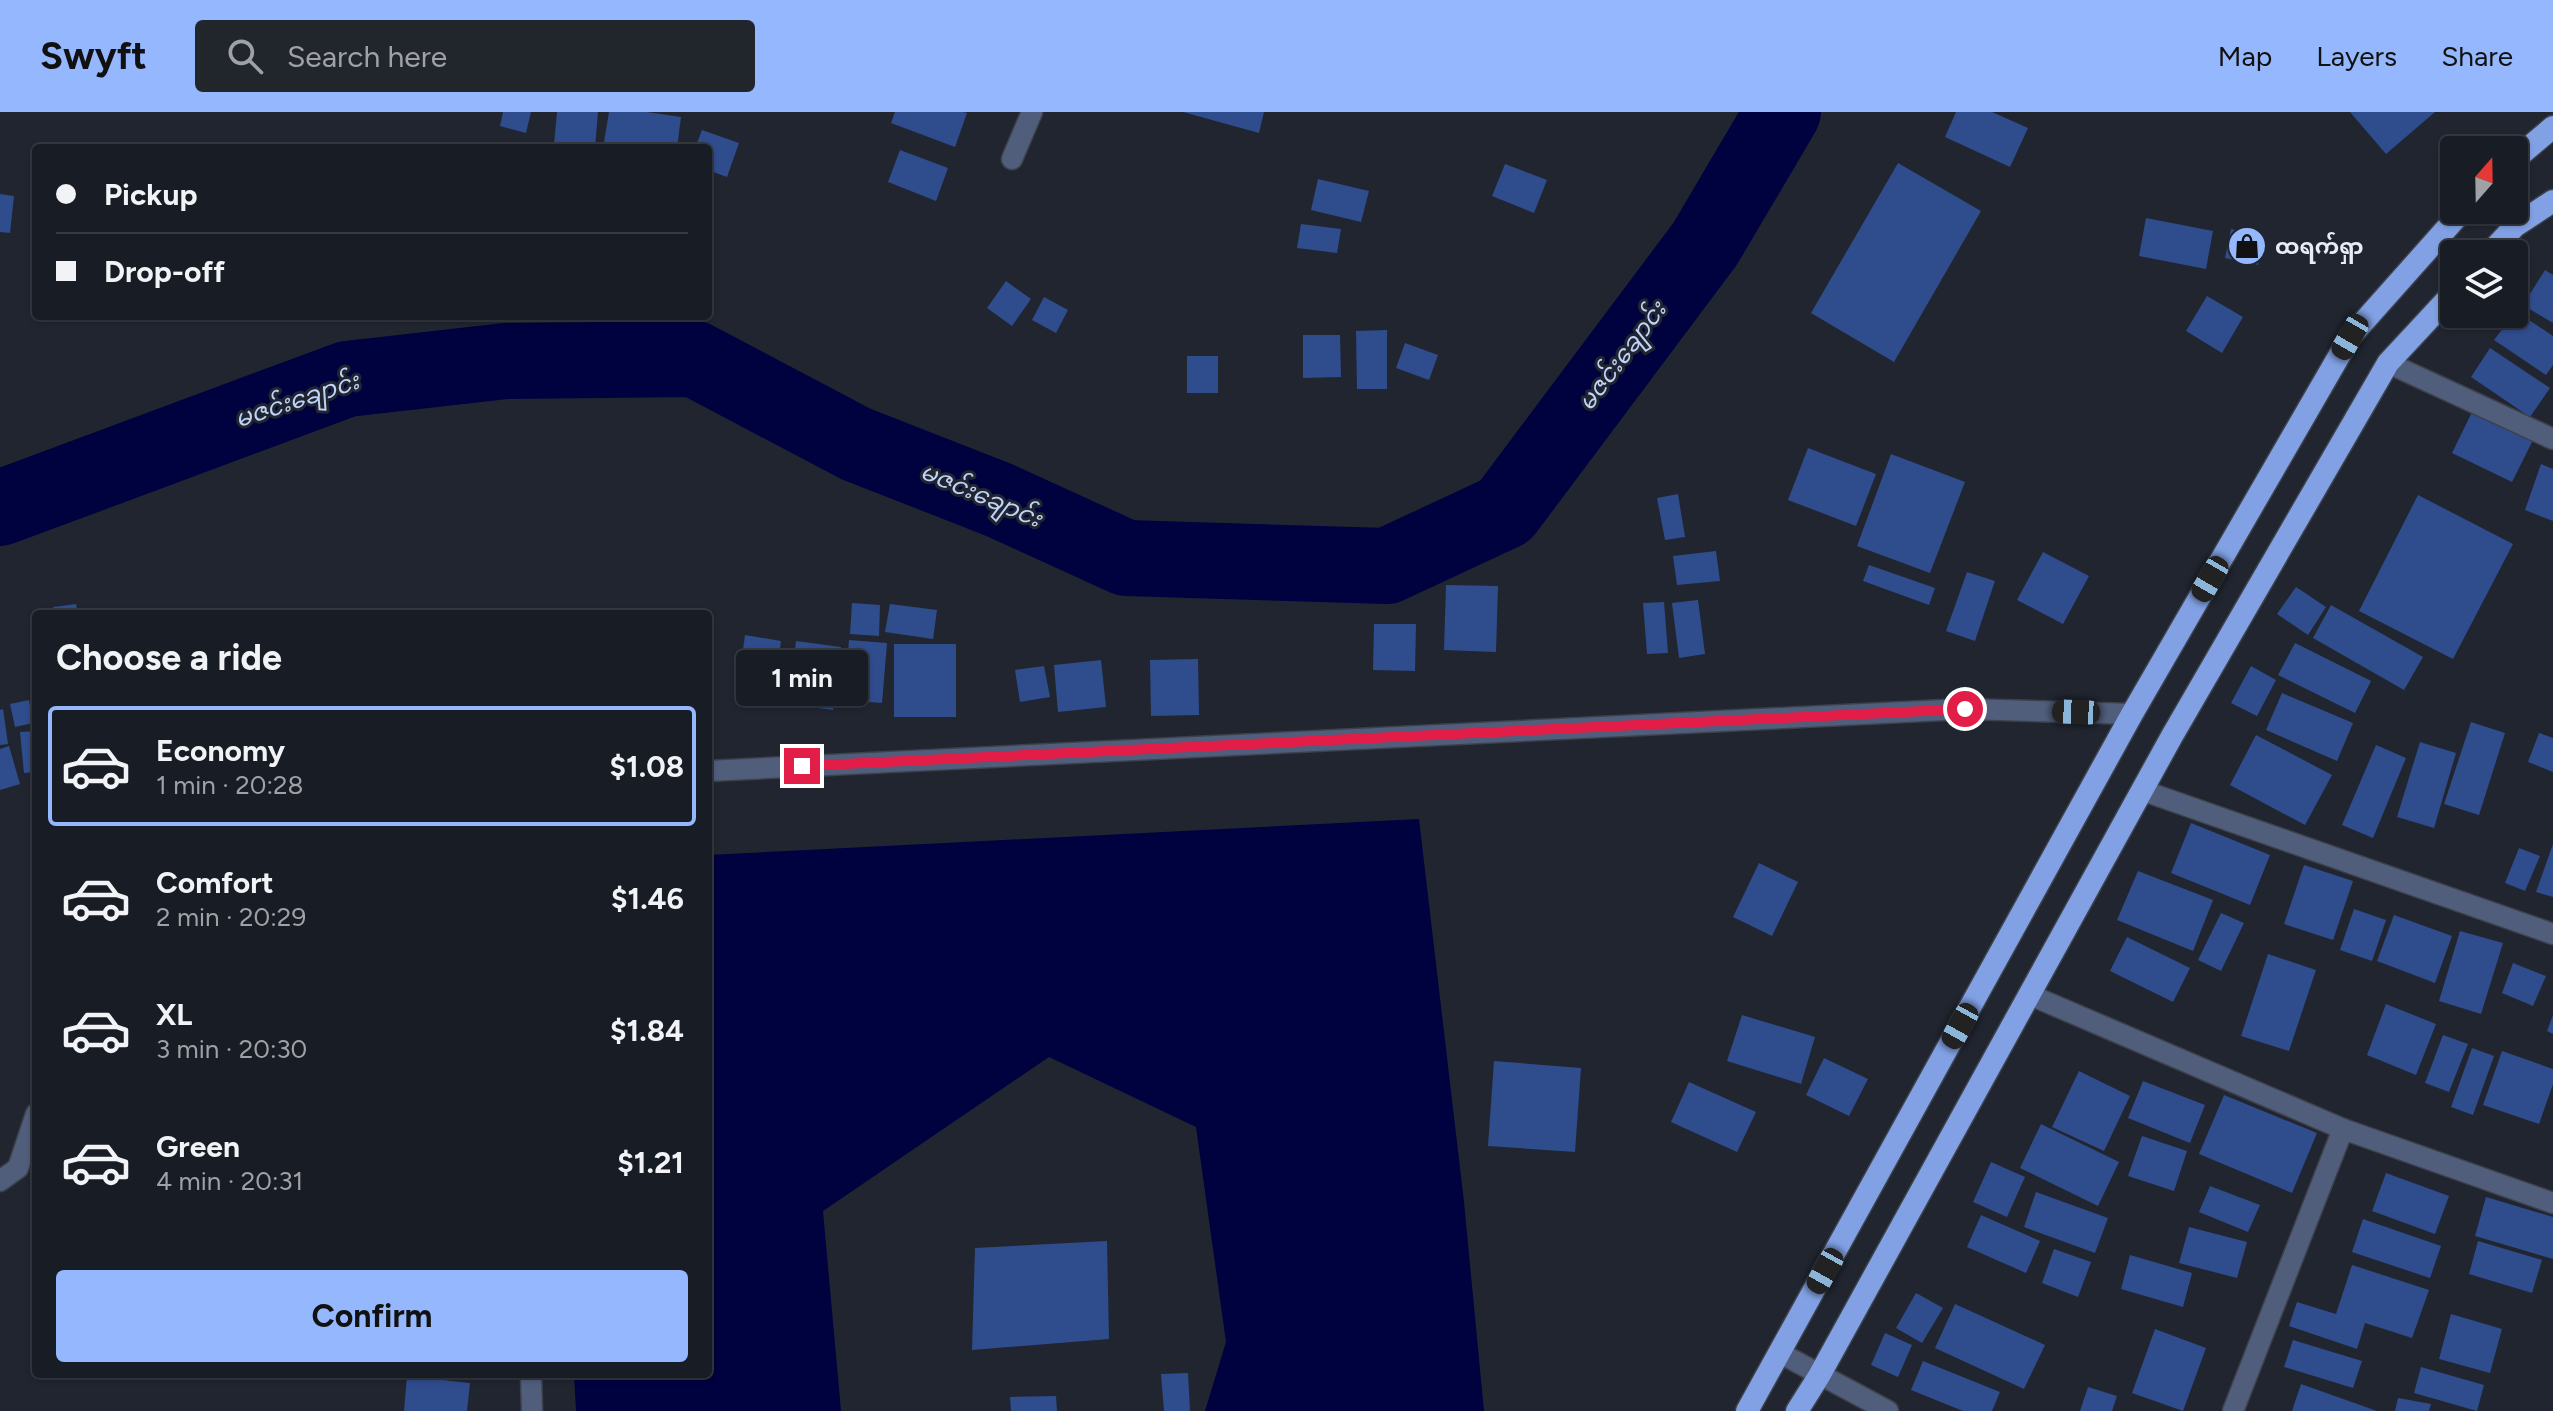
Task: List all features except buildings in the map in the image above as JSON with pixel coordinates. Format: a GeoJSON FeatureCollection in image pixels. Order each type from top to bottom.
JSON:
{"type":"FeatureCollection","features":[{"type":"Feature","properties":{"kind":"highway"},"geometry":{"type":"LineString","coordinates":[[2528,148],[2553,127]]}},
{"type":"Feature","properties":{"kind":"highway"},"geometry":{"type":"LineString","coordinates":[[2502,240],[2515,226],[2553,201]]}},
{"type":"Feature","properties":{"kind":"highway"},"geometry":{"type":"LineString","coordinates":[[1747,1411],[2132,714],[2350,337],[2451,224]]}},
{"type":"Feature","properties":{"kind":"highway"},"geometry":{"type":"LineString","coordinates":[[1797,1411],[2172,736],[2388,363],[2440,307]]}},
{"type":"Feature","properties":{"kind":"street"},"geometry":{"type":"LineString","coordinates":[[1012,159],[1032,112]]}},
{"type":"Feature","properties":{"kind":"street"},"geometry":{"type":"LineString","coordinates":[[2388,363],[2553,439]]}},
{"type":"Feature","properties":{"kind":"street"},"geometry":{"type":"LineString","coordinates":[[712,771],[1965,709],[2132,714]]}},
{"type":"Feature","properties":{"kind":"street"},"geometry":{"type":"LineString","coordinates":[[2144,791],[2553,934]]}},
{"type":"Feature","properties":{"kind":"street"},"geometry":{"type":"LineString","coordinates":[[2030,995],[2343,1129],[2553,1203]]}},
{"type":"Feature","properties":{"kind":"street"},"geometry":{"type":"LineString","coordinates":[[0,1181],[18,1168],[32,1126]]}},
{"type":"Feature","properties":{"kind":"street"},"geometry":{"type":"LineString","coordinates":[[2233,1411],[2343,1129]]}},
{"type":"Feature","properties":{"kind":"street"},"geometry":{"type":"LineString","coordinates":[[1780,1353],[1888,1411]]}},
{"type":"Feature","properties":{"kind":"street"},"geometry":{"type":"LineString","coordinates":[[531,1378],[532,1411]]}},
{"type":"Feature","properties":{"kind":"shaded area"},"geometry":{"type":"Polygon","coordinates":[[[1419,819],[1464,1202],[1484,1411],[1205,1411],[1226,1342],[1196,1127],[1049,1057],[823,1211],[841,1411],[576,1411],[574,1378],[712,1378],[712,855],[1419,819]]]}},
{"type":"Feature","properties":{"kind":"waterway","name":"မဇင်းချောင်း"},"geometry":{"type":"LineString","coordinates":[[0,508],[347,379],[506,361],[695,359],[856,444],[999,500],[1126,558],[1387,566],[1505,511],[1705,244],[1783,112]]}},
{"type":"Feature","properties":{"kind":"place","name":"ထရက်ရှာ"},"geometry":{"type":"Point","coordinates":[2247,246]}},
{"type":"Feature","properties":{"kind":"route"},"geometry":{"type":"LineString","coordinates":[[802,766],[1965,709]]}}]}
